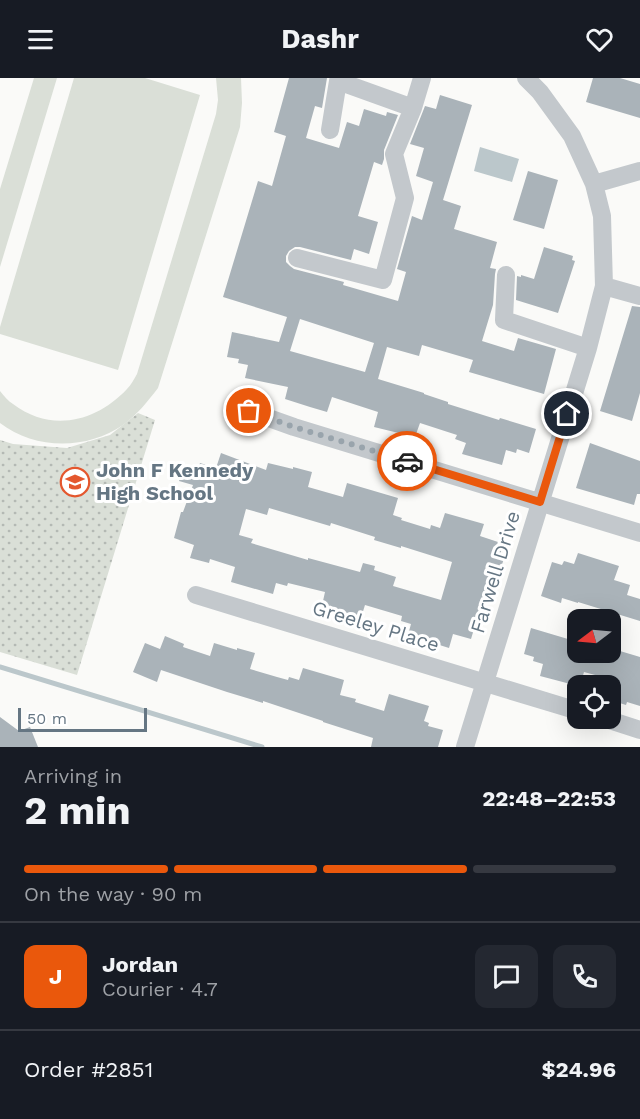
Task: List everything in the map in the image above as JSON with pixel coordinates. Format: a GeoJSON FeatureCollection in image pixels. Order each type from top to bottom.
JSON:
{"type":"FeatureCollection","features":[{"type":"Feature","properties":{"kind":"street"},"geometry":{"type":"LineString","coordinates":[[297,258],[383,280],[405,198],[394,154],[413,108],[422,78]]}},
{"type":"Feature","properties":{"kind":"street","name":"Farwell Drive"},"geometry":{"type":"LineString","coordinates":[[465,747],[588,348],[604,286],[602,216],[594,184],[572,136],[540,92],[526,78]]}},
{"type":"Feature","properties":{"kind":"street"},"geometry":{"type":"LineString","coordinates":[[330,130],[338,81],[413,108]]}},
{"type":"Feature","properties":{"kind":"street"},"geometry":{"type":"LineString","coordinates":[[594,184],[640,171]]}},
{"type":"Feature","properties":{"kind":"street"},"geometry":{"type":"LineString","coordinates":[[506,275],[504,320],[588,348]]}},
{"type":"Feature","properties":{"kind":"street"},"geometry":{"type":"LineString","coordinates":[[604,286],[640,296]]}},
{"type":"Feature","properties":{"kind":"street"},"geometry":{"type":"LineString","coordinates":[[249,411],[294,427],[640,533]]}},
{"type":"Feature","properties":{"kind":"street","name":"Greeley Place"},"geometry":{"type":"LineString","coordinates":[[196,595],[567,708]]}},
{"type":"Feature","properties":{"kind":"street"},"geometry":{"type":"LineString","coordinates":[[621,724],[640,730]]}},
{"type":"Feature","properties":{"kind":"shaded area"},"geometry":{"type":"Polygon","coordinates":[[[34,78],[57,78],[0,267],[0,189],[34,78]]]}},
{"type":"Feature","properties":{"kind":"shaded area"},"geometry":{"type":"Polygon","coordinates":[[[74,78],[145,78],[200,95],[118,370],[0,334],[0,327],[74,78]]]}},
{"type":"Feature","properties":{"kind":"shaded area"},"geometry":{"type":"Polygon","coordinates":[[[216,78],[241,78],[240,127],[158,388],[142,408],[123,425],[94,439],[61,444],[29,438],[14,432],[0,423],[0,391],[9,401],[42,419],[73,420],[87,416],[115,400],[137,374],[216,114],[218,100],[216,78]]]}},
{"type":"Feature","properties":{"kind":"shaded area"},"geometry":{"type":"Polygon","coordinates":[[[480,147],[519,159],[512,182],[474,171],[480,147]]]}},
{"type":"Feature","properties":{"kind":"shaded area"},"geometry":{"type":"Polygon","coordinates":[[[138,413],[155,420],[77,675],[0,652],[0,440],[13,444],[67,448],[110,435],[138,413]]]}},
{"type":"Feature","properties":{"kind":"building"},"geometry":{"type":"Polygon","coordinates":[[[289,78],[327,78],[322,108],[315,106],[306,138],[339,148],[347,122],[359,126],[364,109],[386,116],[387,112],[398,115],[384,150],[382,165],[374,162],[358,216],[378,222],[369,254],[354,249],[351,260],[295,247],[286,256],[286,262],[294,269],[344,282],[343,285],[398,301],[406,272],[397,269],[412,216],[422,220],[433,182],[416,176],[424,148],[410,144],[425,106],[436,109],[440,95],[472,105],[443,200],[461,206],[454,229],[497,242],[490,268],[496,269],[493,305],[482,341],[514,351],[518,338],[556,349],[544,394],[469,372],[473,360],[422,345],[419,356],[387,347],[378,379],[424,393],[448,402],[448,404],[536,429],[529,453],[517,449],[516,453],[506,450],[502,465],[462,454],[466,443],[455,439],[457,435],[420,423],[415,437],[374,427],[378,412],[332,397],[327,412],[310,407],[285,399],[288,387],[245,378],[248,365],[238,363],[239,359],[227,357],[232,332],[279,342],[287,317],[223,297],[258,181],[272,186],[286,136],[274,132],[289,78]],[[300,319],[290,351],[365,372],[374,343],[300,319]]]}},
{"type":"Feature","properties":{"kind":"building"},"geometry":{"type":"Polygon","coordinates":[[[593,78],[620,78],[640,84],[640,118],[586,102],[593,78]]]}},
{"type":"Feature","properties":{"kind":"building"},"geometry":{"type":"Polygon","coordinates":[[[528,171],[558,180],[544,229],[513,220],[528,171]]]}},
{"type":"Feature","properties":{"kind":"building"},"geometry":{"type":"Polygon","coordinates":[[[544,247],[573,256],[572,260],[575,261],[558,313],[516,300],[517,276],[534,279],[544,247]]]}},
{"type":"Feature","properties":{"kind":"building"},"geometry":{"type":"Polygon","coordinates":[[[632,306],[640,307],[640,393],[632,421],[600,411],[632,306]]]}},
{"type":"Feature","properties":{"kind":"building"},"geometry":{"type":"Polygon","coordinates":[[[590,443],[640,461],[640,494],[637,494],[634,505],[576,488],[590,443]]]}},
{"type":"Feature","properties":{"kind":"building"},"geometry":{"type":"Polygon","coordinates":[[[221,453],[266,470],[268,463],[293,469],[293,467],[312,472],[308,487],[343,497],[347,483],[398,498],[393,515],[402,518],[401,520],[430,529],[431,525],[440,528],[445,513],[484,524],[480,536],[498,542],[497,546],[502,547],[500,556],[504,558],[495,588],[487,586],[471,639],[453,634],[449,648],[408,635],[411,624],[401,621],[402,616],[365,605],[360,621],[321,610],[325,592],[288,583],[287,586],[276,583],[273,594],[231,582],[235,567],[210,559],[209,563],[190,558],[194,545],[174,538],[181,512],[183,512],[193,485],[179,481],[185,465],[198,469],[200,463],[216,468],[221,453]],[[269,508],[267,515],[246,509],[239,535],[253,539],[251,543],[360,572],[363,563],[375,566],[374,570],[396,577],[393,586],[441,600],[452,562],[374,540],[375,537],[331,523],[330,526],[269,508]]]}},
{"type":"Feature","properties":{"kind":"building"},"geometry":{"type":"Polygon","coordinates":[[[578,553],[619,566],[614,580],[630,585],[627,595],[640,599],[640,621],[621,615],[621,609],[601,609],[562,598],[561,603],[541,596],[552,562],[562,565],[564,561],[574,564],[578,553]]]}},
{"type":"Feature","properties":{"kind":"building"},"geometry":{"type":"Polygon","coordinates":[[[531,628],[567,639],[567,663],[621,663],[621,651],[640,657],[640,706],[627,702],[626,705],[621,703],[621,675],[595,675],[584,672],[583,675],[567,675],[567,683],[540,676],[543,664],[533,661],[534,657],[524,654],[531,628]]]}},
{"type":"Feature","properties":{"kind":"building"},"geometry":{"type":"Polygon","coordinates":[[[165,636],[184,644],[183,647],[210,656],[214,643],[255,653],[250,669],[288,680],[289,677],[299,680],[303,668],[344,680],[340,695],[384,711],[389,694],[429,706],[424,721],[429,723],[428,726],[443,730],[438,747],[371,747],[373,738],[263,701],[263,703],[161,670],[157,682],[133,672],[145,643],[160,649],[165,636]]]}},
{"type":"Feature","properties":{"kind":"building"},"geometry":{"type":"Polygon","coordinates":[[[0,717],[19,731],[30,727],[38,747],[0,747],[0,717]]]}},
{"type":"Feature","properties":{"kind":"waterway"},"geometry":{"type":"LineString","coordinates":[[0,667],[262,747]]}},
{"type":"Feature","properties":{"kind":"way so far"},"geometry":{"type":"LineString","coordinates":[[249,411],[407,461]]}},
{"type":"Feature","properties":{"kind":"place","name":"John F Kennedy High School"},"geometry":{"type":"Point","coordinates":[75,482]}},
{"type":"Feature","properties":{"kind":"route"},"geometry":{"type":"LineString","coordinates":[[407,461],[540,502],[567,414]]}}]}
